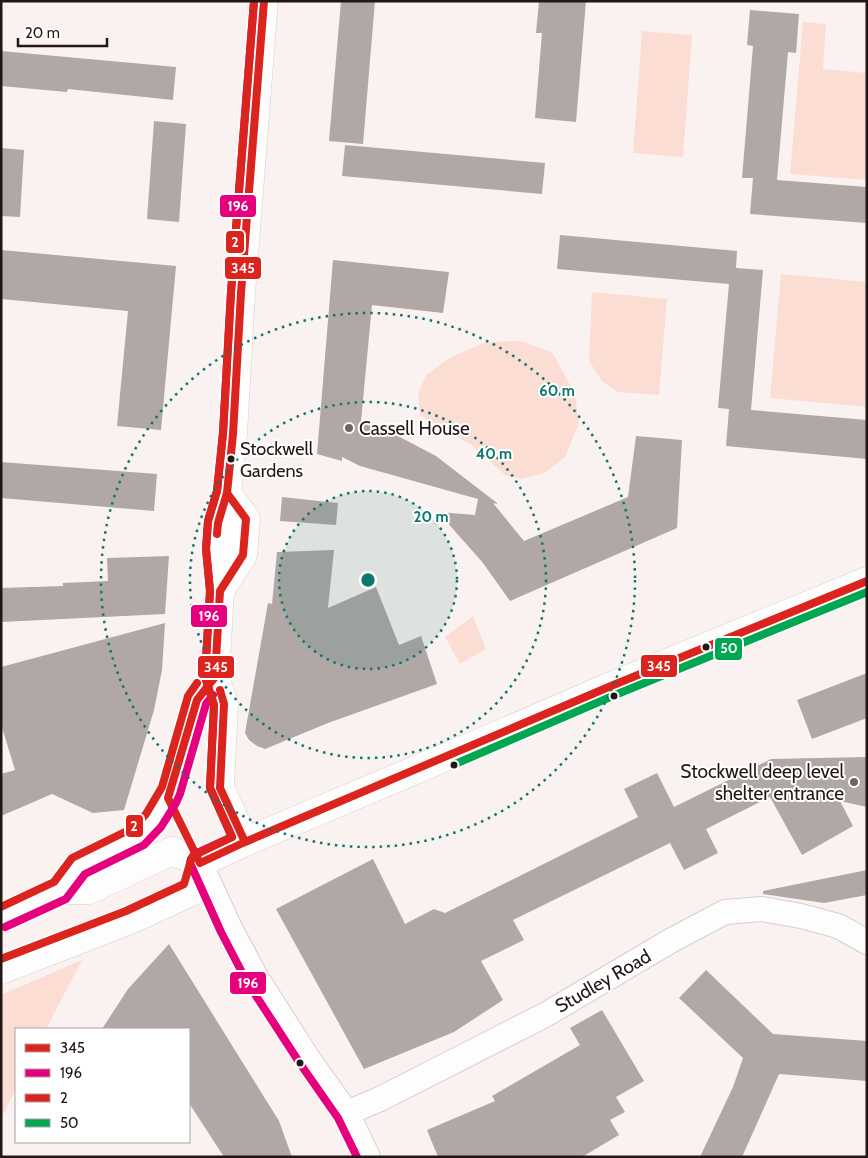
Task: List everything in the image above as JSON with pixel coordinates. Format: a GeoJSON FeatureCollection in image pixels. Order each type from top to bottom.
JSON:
{"type":"FeatureCollection","features":[{"type":"Feature","properties":{"kind":"highway"},"geometry":{"type":"LineString","coordinates":[[245,842],[220,788],[224,704],[215,677],[220,591],[243,555],[246,519],[227,493],[233,434],[264,1]]}},
{"type":"Feature","properties":{"kind":"highway"},"geometry":{"type":"LineString","coordinates":[[1,918],[62,890],[89,890],[172,851],[200,863],[611,686],[867,581]]}},
{"type":"Feature","properties":{"kind":"highway"},"geometry":{"type":"LineString","coordinates":[[62,890],[78,866],[139,836],[154,820],[171,790],[196,700],[215,677]]}},
{"type":"Feature","properties":{"kind":"highway"},"geometry":{"type":"LineString","coordinates":[[1,970],[130,920],[193,891],[200,863]]}},
{"type":"Feature","properties":{"kind":"street"},"geometry":{"type":"LineString","coordinates":[[253,1],[264,1]]}},
{"type":"Feature","properties":{"kind":"street"},"geometry":{"type":"LineString","coordinates":[[200,863],[230,928],[256,977],[309,1060],[347,1113],[368,1157]]}},
{"type":"Feature","properties":{"kind":"street","name":"Studley Road"},"geometry":{"type":"LineString","coordinates":[[347,1113],[397,1091],[536,1019],[672,940],[725,912],[762,909],[801,916],[838,926],[867,942]]}},
{"type":"Feature","properties":{"kind":"shaded area"},"geometry":{"type":"Polygon","coordinates":[[[803,22],[826,24],[823,69],[867,73],[867,180],[790,174],[803,22]]]}},
{"type":"Feature","properties":{"kind":"shaded area"},"geometry":{"type":"Polygon","coordinates":[[[642,31],[692,35],[683,157],[633,153],[642,31]]]}},
{"type":"Feature","properties":{"kind":"shaded area"},"geometry":{"type":"Polygon","coordinates":[[[781,274],[867,282],[867,407],[770,398],[781,274]]]}},
{"type":"Feature","properties":{"kind":"shaded area"},"geometry":{"type":"Polygon","coordinates":[[[592,292],[667,299],[659,395],[618,392],[602,381],[589,361],[592,292]]]}},
{"type":"Feature","properties":{"kind":"shaded area"},"geometry":{"type":"Polygon","coordinates":[[[520,341],[552,352],[575,394],[579,423],[565,457],[545,473],[521,479],[505,475],[471,445],[420,415],[418,394],[426,375],[451,357],[486,342],[520,341]]]}},
{"type":"Feature","properties":{"kind":"shaded area"},"geometry":{"type":"Polygon","coordinates":[[[473,616],[486,649],[460,664],[445,637],[473,616]]]}},
{"type":"Feature","properties":{"kind":"shaded area"},"geometry":{"type":"Polygon","coordinates":[[[82,960],[47,1028],[15,1028],[15,1091],[1,1118],[1,995],[82,960]]]}},
{"type":"Feature","properties":{"kind":"building"},"geometry":{"type":"Polygon","coordinates":[[[341,1],[375,1],[363,144],[329,141],[341,1]]]}},
{"type":"Feature","properties":{"kind":"building"},"geometry":{"type":"Polygon","coordinates":[[[539,1],[586,1],[576,122],[535,118],[542,33],[536,33],[539,1]]]}},
{"type":"Feature","properties":{"kind":"building"},"geometry":{"type":"Polygon","coordinates":[[[750,10],[799,14],[796,53],[788,52],[777,180],[867,187],[867,223],[750,214],[753,178],[742,178],[753,46],[747,45],[750,10]]]}},
{"type":"Feature","properties":{"kind":"building"},"geometry":{"type":"Polygon","coordinates":[[[1,51],[176,67],[173,100],[68,89],[67,92],[1,86],[1,51]]]}},
{"type":"Feature","properties":{"kind":"building"},"geometry":{"type":"Polygon","coordinates":[[[154,121],[186,124],[179,222],[147,219],[154,121]]]}},
{"type":"Feature","properties":{"kind":"building"},"geometry":{"type":"Polygon","coordinates":[[[345,145],[545,163],[542,194],[342,176],[345,145]]]}},
{"type":"Feature","properties":{"kind":"building"},"geometry":{"type":"Polygon","coordinates":[[[1,148],[24,150],[20,217],[1,216],[1,148]]]}},
{"type":"Feature","properties":{"kind":"building"},"geometry":{"type":"Polygon","coordinates":[[[560,235],[737,251],[736,268],[763,270],[751,410],[867,420],[867,459],[726,446],[729,409],[718,408],[729,284],[557,269],[560,235]]]}},
{"type":"Feature","properties":{"kind":"building"},"geometry":{"type":"Polygon","coordinates":[[[1,250],[176,266],[161,430],[117,426],[128,311],[1,299],[1,250]]]}},
{"type":"Feature","properties":{"kind":"building","name":"Cassell House"},"geometry":{"type":"Polygon","coordinates":[[[333,260],[449,272],[443,313],[372,305],[361,421],[398,436],[436,456],[497,503],[493,503],[524,541],[628,497],[636,436],[682,440],[677,528],[510,601],[483,563],[438,512],[475,515],[478,499],[360,466],[342,457],[342,461],[317,454],[333,260]]]}},
{"type":"Feature","properties":{"kind":"building"},"geometry":{"type":"Polygon","coordinates":[[[1,462],[157,474],[154,511],[1,498],[1,462]]]}},
{"type":"Feature","properties":{"kind":"building"},"geometry":{"type":"Polygon","coordinates":[[[282,497],[338,503],[336,525],[280,521],[282,497]]]}},
{"type":"Feature","properties":{"kind":"building"},"geometry":{"type":"Polygon","coordinates":[[[334,550],[328,608],[376,587],[399,645],[421,636],[437,684],[328,723],[265,749],[249,740],[245,733],[268,603],[272,604],[277,552],[334,550]]]}},
{"type":"Feature","properties":{"kind":"building"},"geometry":{"type":"Polygon","coordinates":[[[169,556],[165,614],[1,622],[1,588],[63,586],[63,583],[108,581],[107,558],[169,556]]]}},
{"type":"Feature","properties":{"kind":"building"},"geometry":{"type":"Polygon","coordinates":[[[165,623],[162,670],[154,710],[124,810],[93,813],[52,794],[1,816],[1,774],[15,770],[1,724],[1,667],[165,623]]]}},
{"type":"Feature","properties":{"kind":"building"},"geometry":{"type":"Polygon","coordinates":[[[867,673],[867,718],[812,739],[797,700],[867,673]]]}},
{"type":"Feature","properties":{"kind":"building"},"geometry":{"type":"Polygon","coordinates":[[[867,757],[867,807],[840,801],[853,826],[802,855],[770,797],[706,829],[718,853],[684,870],[670,843],[513,920],[524,940],[481,961],[503,1000],[454,1032],[364,1069],[276,909],[373,859],[405,924],[434,909],[445,913],[638,817],[624,789],[657,773],[674,807],[771,759],[867,757]]]}},
{"type":"Feature","properties":{"kind":"building"},"geometry":{"type":"Polygon","coordinates":[[[867,870],[867,895],[824,903],[763,894],[763,891],[867,870]]]}},
{"type":"Feature","properties":{"kind":"building"},"geometry":{"type":"Polygon","coordinates":[[[169,944],[279,1121],[292,1157],[224,1157],[190,1105],[190,1028],[103,1028],[128,989],[169,944]]]}},
{"type":"Feature","properties":{"kind":"building"},"geometry":{"type":"Polygon","coordinates":[[[706,970],[773,1034],[867,1041],[867,1081],[779,1074],[742,1157],[700,1157],[733,1087],[743,1058],[679,998],[706,970]]]}},
{"type":"Feature","properties":{"kind":"building"},"geometry":{"type":"Polygon","coordinates":[[[602,1010],[644,1081],[616,1097],[625,1112],[610,1120],[619,1135],[582,1157],[438,1157],[427,1130],[495,1101],[492,1096],[580,1045],[570,1028],[602,1010]]]}},
{"type":"Feature","properties":{"kind":"transit line","name":"196"},"geometry":{"type":"LineString","coordinates":[[254,1],[231,292],[223,433],[217,491],[208,521],[206,549],[210,591],[205,677],[214,705],[210,788],[232,837],[195,854],[190,863],[221,932],[247,982],[338,1118],[357,1157]]}},
{"type":"Feature","properties":{"kind":"transit line","name":"2"},"geometry":{"type":"LineString","coordinates":[[1,959],[126,911],[184,884],[193,856],[232,837],[210,788],[214,705],[205,677],[210,591],[206,549],[208,521],[217,491],[223,433],[231,292],[254,1]]}},
{"type":"Feature","properties":{"kind":"transit line","name":"345"},"geometry":{"type":"LineString","coordinates":[[217,534],[218,523],[227,493],[233,434],[241,293],[264,1]]}},
{"type":"Feature","properties":{"kind":"transit line","name":"345"},"geometry":{"type":"LineString","coordinates":[[227,493],[246,519],[243,555],[220,591],[215,677],[197,700],[168,798],[200,863],[611,686],[867,581]]}},
{"type":"Feature","properties":{"kind":"transit line","name":"50"},"geometry":{"type":"LineString","coordinates":[[453,765],[615,695],[867,592]]}},
{"type":"Feature","properties":{"kind":"transit line","name":"2"},"geometry":{"type":"LineString","coordinates":[[1,907],[54,882],[72,858],[133,828],[146,814],[162,787],[188,696],[197,683]]}},
{"type":"Feature","properties":{"kind":"transit line","name":"345"},"geometry":{"type":"LineString","coordinates":[[220,690],[224,704],[220,788],[245,842]]}},
{"type":"Feature","properties":{"kind":"transit line","name":"196"},"geometry":{"type":"LineString","coordinates":[[5,927],[66,899],[85,874],[144,845],[161,827],[180,794],[206,704],[213,695]]}},
{"type":"Feature","properties":{"kind":"place","name":"Cassell House"},"geometry":{"type":"Point","coordinates":[349,428]}},
{"type":"Feature","properties":{"kind":"place","name":"Stockwell Gardens"},"geometry":{"type":"Point","coordinates":[231,459]}},
{"type":"Feature","properties":{"kind":"place","name":"Stockwell deep level shelter entrance"},"geometry":{"type":"Point","coordinates":[854,782]}}]}
